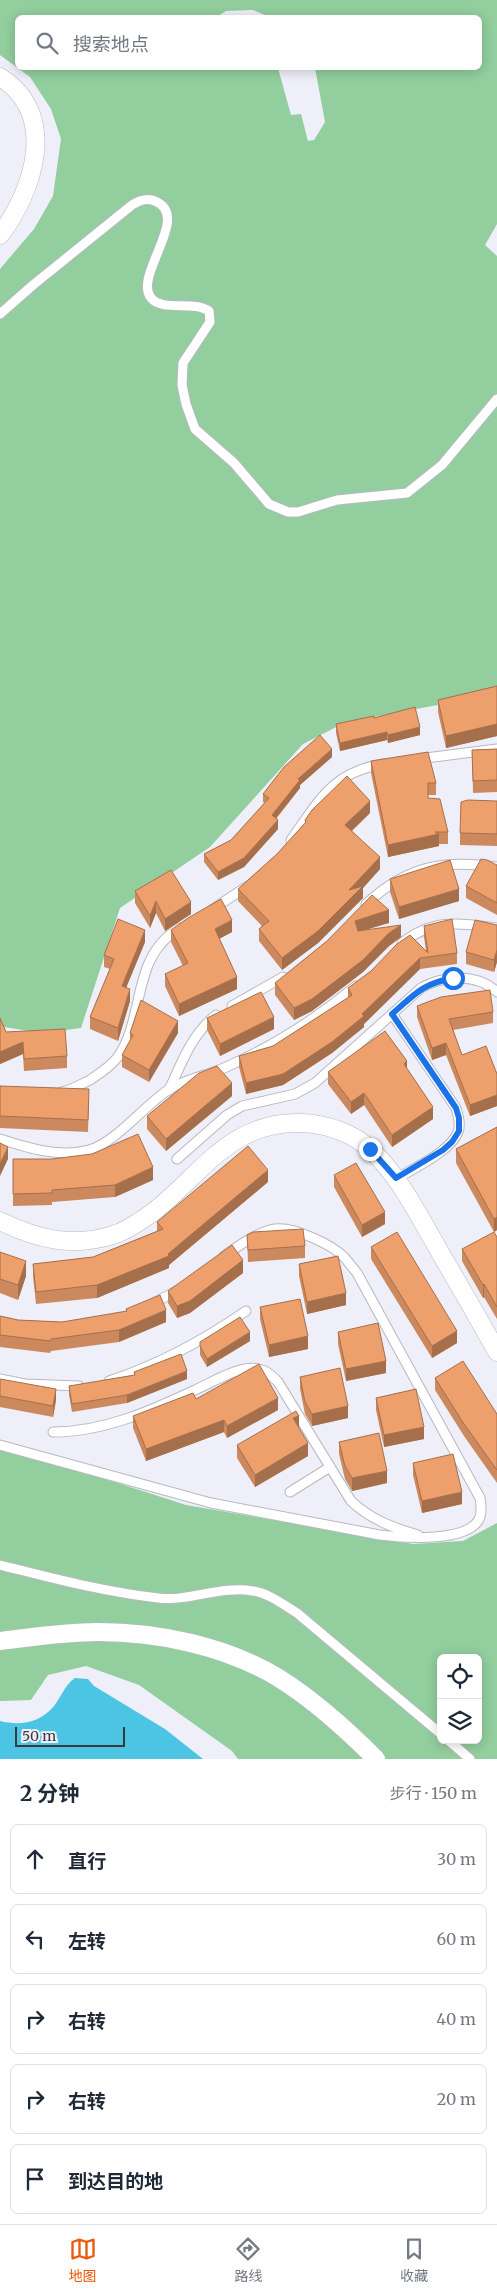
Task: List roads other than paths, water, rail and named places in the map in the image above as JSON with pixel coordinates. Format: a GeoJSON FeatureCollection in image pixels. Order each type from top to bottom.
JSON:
{"type":"FeatureCollection","features":[{"type":"Feature","properties":{"kind":"street"},"geometry":{"type":"LineString","coordinates":[[0,77],[17,90],[26,103],[35,126],[35,143],[30,182],[11,220],[0,235]]}},
{"type":"Feature","properties":{"kind":"street"},"geometry":{"type":"LineString","coordinates":[[0,1221],[21,1232],[43,1239],[95,1240],[114,1235],[143,1220],[232,1141],[256,1129],[278,1124],[309,1123],[340,1131],[370,1149],[396,1178],[497,1352]]}},
{"type":"Feature","properties":{"kind":"street"},"geometry":{"type":"LineString","coordinates":[[0,1641],[71,1633],[100,1632],[156,1636],[219,1652],[276,1677],[349,1732],[376,1759]]}},
{"type":"Feature","properties":{"kind":"lane"},"geometry":{"type":"LineString","coordinates":[[0,314],[132,205],[146,199],[160,203],[165,208],[167,224],[149,277],[148,289],[150,296],[155,301],[164,304],[200,306],[209,311],[210,316],[210,322],[183,363],[182,370],[186,404],[195,429],[234,463],[269,504],[288,512],[298,512],[337,500],[407,493],[442,465],[497,399]]}},
{"type":"Feature","properties":{"kind":"lane"},"geometry":{"type":"LineString","coordinates":[[410,760],[497,750]]}},
{"type":"Feature","properties":{"kind":"lane"},"geometry":{"type":"LineString","coordinates":[[287,846],[324,794],[339,780],[369,766],[396,762]]}},
{"type":"Feature","properties":{"kind":"lane"},"geometry":{"type":"LineString","coordinates":[[356,914],[378,894],[412,872],[453,864],[497,867]]}},
{"type":"Feature","properties":{"kind":"lane"},"geometry":{"type":"LineString","coordinates":[[204,915],[231,899],[252,882]]}},
{"type":"Feature","properties":{"kind":"lane"},"geometry":{"type":"LineString","coordinates":[[393,950],[424,929],[447,923],[497,928]]}},
{"type":"Feature","properties":{"kind":"lane"},"geometry":{"type":"LineString","coordinates":[[55,1093],[66,1091],[88,1081],[118,1058],[126,1042],[148,965],[154,951],[173,932],[189,924]]}},
{"type":"Feature","properties":{"kind":"lane"},"geometry":{"type":"LineString","coordinates":[[168,1090],[192,1040],[203,1025],[218,1013],[252,996],[289,973]]}},
{"type":"Feature","properties":{"kind":"lane"},"geometry":{"type":"LineString","coordinates":[[178,1159],[227,1115],[242,1106],[295,1094],[315,1083],[421,988],[453,978],[475,980],[497,992]]}},
{"type":"Feature","properties":{"kind":"lane"},"geometry":{"type":"LineString","coordinates":[[0,1139],[38,1150],[57,1153],[90,1150],[108,1140],[168,1090],[224,1068],[292,1032],[336,1002],[361,982]]}},
{"type":"Feature","properties":{"kind":"lane"},"geometry":{"type":"LineString","coordinates":[[392,1014],[456,1108],[459,1118],[459,1131],[452,1142],[443,1150],[396,1178]]}},
{"type":"Feature","properties":{"kind":"lane"},"geometry":{"type":"LineString","coordinates":[[0,1445],[211,1503],[380,1535],[405,1538],[458,1534],[474,1526],[480,1517],[480,1498],[357,1273],[344,1257],[331,1248],[291,1230],[277,1228],[254,1237],[218,1260]]}},
{"type":"Feature","properties":{"kind":"lane"},"geometry":{"type":"LineString","coordinates":[[0,1229],[21,1232]]}},
{"type":"Feature","properties":{"kind":"lane"},"geometry":{"type":"LineString","coordinates":[[139,1309],[162,1300],[187,1283]]}},
{"type":"Feature","properties":{"kind":"lane"},"geometry":{"type":"LineString","coordinates":[[0,1379],[33,1384],[95,1385],[132,1374],[162,1361],[220,1329],[246,1310]]}},
{"type":"Feature","properties":{"kind":"lane"},"geometry":{"type":"LineString","coordinates":[[53,1432],[92,1429],[161,1406],[237,1370],[260,1368],[270,1373],[278,1382],[351,1501],[362,1511],[392,1528],[423,1537]]}},
{"type":"Feature","properties":{"kind":"lane"},"geometry":{"type":"LineString","coordinates":[[290,1492],[330,1466]]}},
{"type":"Feature","properties":{"kind":"lane"},"geometry":{"type":"LineString","coordinates":[[0,1565],[79,1585],[159,1598],[180,1598],[223,1590],[254,1591],[276,1600],[297,1612],[437,1731]]}},
{"type":"Feature","properties":{"kind":"lane"},"geometry":{"type":"LineString","coordinates":[[453,1744],[470,1759]]}},
{"type":"Feature","properties":{"kind":"water"},"geometry":{"type":"Polygon","coordinates":[[[75,1678],[88,1679],[94,1686],[165,1729],[203,1759],[0,1759],[0,1721],[22,1723],[36,1720],[54,1706],[75,1678]]]}}]}
